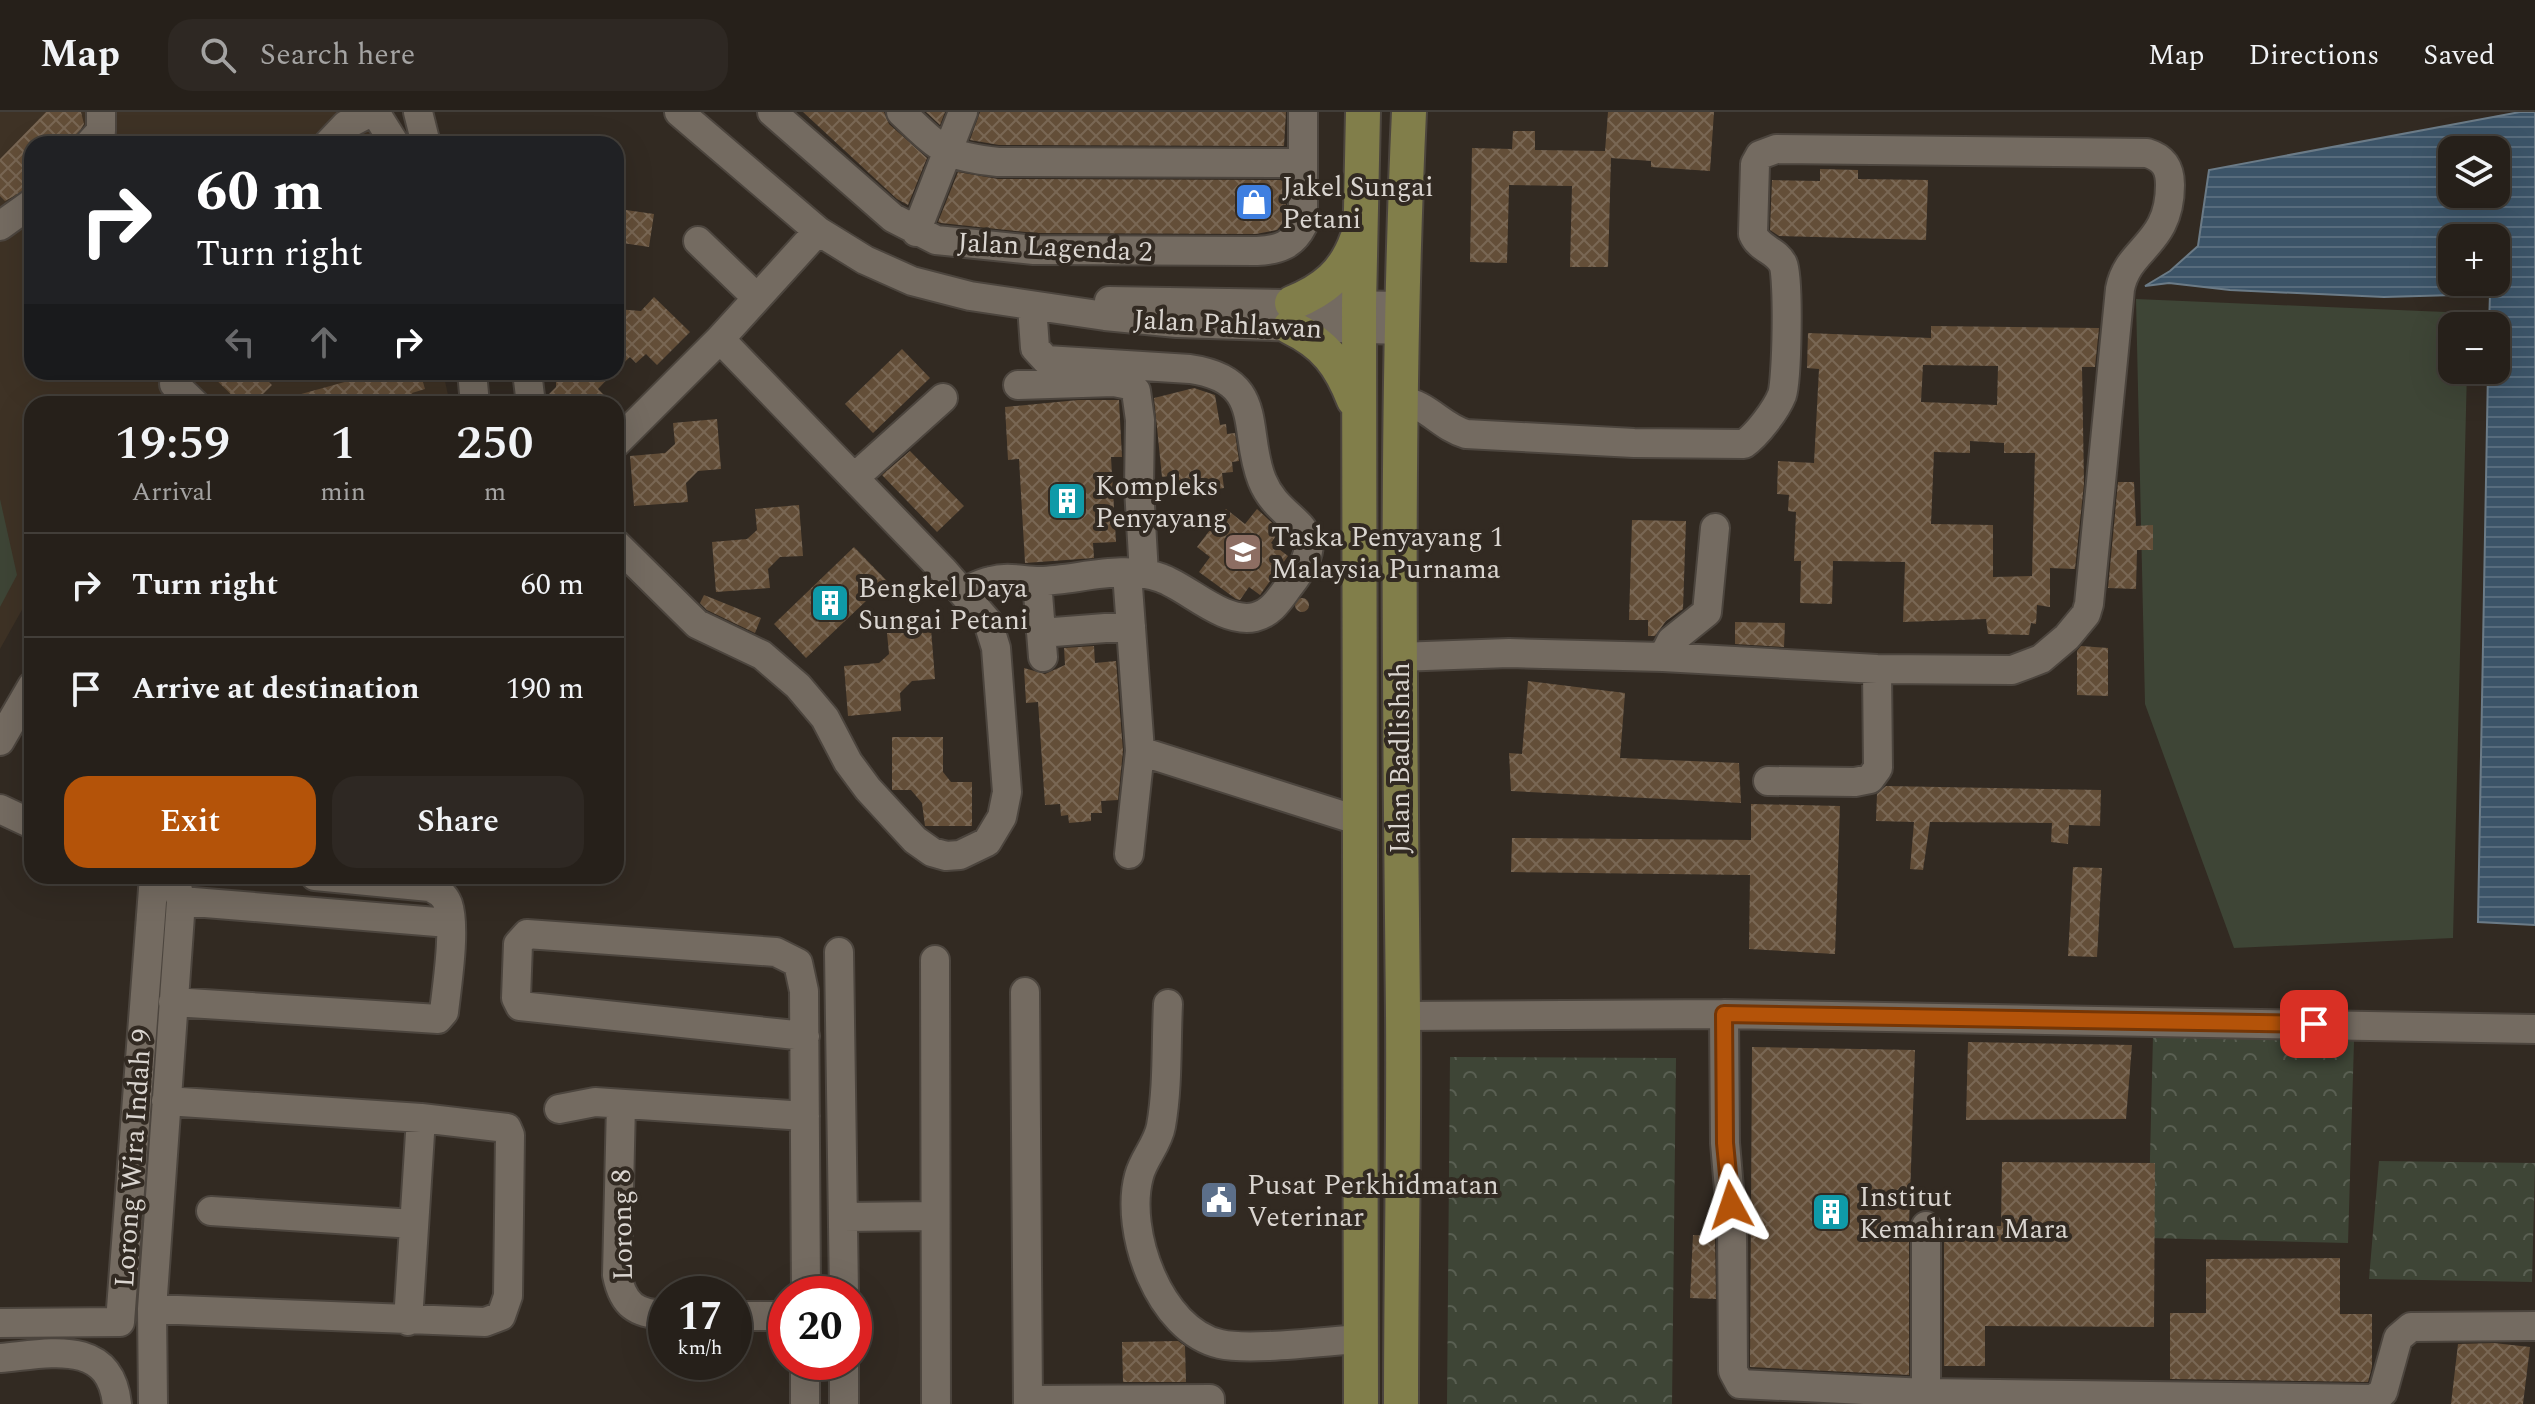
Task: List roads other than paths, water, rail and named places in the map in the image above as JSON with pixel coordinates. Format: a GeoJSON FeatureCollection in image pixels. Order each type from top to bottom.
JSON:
{"type":"FeatureCollection","features":[{"type":"Feature","properties":{"kind":"main road","name":"Jalan Badlishah"},"geometry":{"type":"LineString","coordinates":[[1361,1404],[1359,317],[1363,112]]}},
{"type":"Feature","properties":{"kind":"main road","name":"Jalan Badlishah"},"geometry":{"type":"LineString","coordinates":[[1401,1404],[1403,1016],[1398,657],[1401,318],[1409,112]]}},
{"type":"Feature","properties":{"kind":"main road"},"geometry":{"type":"LineString","coordinates":[[1359,412],[1342,369],[1329,351],[1291,315],[1341,271],[1360,230]]}},
{"type":"Feature","properties":{"kind":"street"},"geometry":{"type":"LineString","coordinates":[[96,136],[101,131],[101,112]]}},
{"type":"Feature","properties":{"kind":"street"},"geometry":{"type":"LineString","coordinates":[[336,136],[346,125],[373,112],[390,136]]}},
{"type":"Feature","properties":{"kind":"street"},"geometry":{"type":"LineString","coordinates":[[418,112],[424,136]]}},
{"type":"Feature","properties":{"kind":"street","name":"Jalan Pahlawan"},"geometry":{"type":"LineString","coordinates":[[679,112],[818,231],[865,260],[912,281],[970,296],[1044,307],[1175,299],[1291,315],[1401,318]]}},
{"type":"Feature","properties":{"kind":"street","name":"Jalan Lagenda 2"},"geometry":{"type":"LineString","coordinates":[[772,112],[893,218],[916,232],[961,245],[1034,250],[1257,251],[1286,246],[1303,225],[1303,163]]}},
{"type":"Feature","properties":{"kind":"street"},"geometry":{"type":"LineString","coordinates":[[901,112],[947,152],[959,158],[998,162],[1303,163],[1303,112]]}},
{"type":"Feature","properties":{"kind":"street"},"geometry":{"type":"LineString","coordinates":[[916,232],[963,112]]}},
{"type":"Feature","properties":{"kind":"street"},"geometry":{"type":"LineString","coordinates":[[1398,657],[1509,653],[1663,657],[1877,669],[2021,668],[2041,659],[2067,637],[2086,614],[2122,277],[2156,236],[2169,209],[2168,167],[2153,155],[1776,149],[1760,155],[1755,164],[1753,234],[1757,243],[1775,255],[1785,269],[1786,375],[1781,397],[1751,439],[1744,444],[1634,443],[1466,434],[1456,431],[1416,402],[1400,401]]}},
{"type":"Feature","properties":{"kind":"street"},"geometry":{"type":"LineString","coordinates":[[0,226],[24,209]]}},
{"type":"Feature","properties":{"kind":"street"},"geometry":{"type":"LineString","coordinates":[[624,435],[720,339],[818,231]]}},
{"type":"Feature","properties":{"kind":"street"},"geometry":{"type":"LineString","coordinates":[[698,241],[757,298]]}},
{"type":"Feature","properties":{"kind":"street"},"geometry":{"type":"LineString","coordinates":[[963,592],[991,580],[1037,581],[1136,573],[1169,581],[1230,614],[1257,617],[1272,608],[1302,570],[1310,541],[1303,527],[1266,489],[1259,473],[1252,419],[1247,406],[1229,384],[1204,371],[1190,369],[1046,360],[1035,348],[1044,307]]}},
{"type":"Feature","properties":{"kind":"street"},"geometry":{"type":"LineString","coordinates":[[624,552],[697,624],[740,642],[777,666],[825,718],[848,762],[897,822],[932,852],[946,856],[960,855],[987,842],[1002,817],[1007,792],[996,648],[988,622],[963,592],[720,339]]}},
{"type":"Feature","properties":{"kind":"street"},"geometry":{"type":"LineString","coordinates":[[1018,385],[1114,382],[1129,385],[1136,391],[1139,488],[1131,626],[1140,751],[1129,854]]}},
{"type":"Feature","properties":{"kind":"street"},"geometry":{"type":"LineString","coordinates":[[174,384],[187,396]]}},
{"type":"Feature","properties":{"kind":"street"},"geometry":{"type":"LineString","coordinates":[[854,478],[943,398]]}},
{"type":"Feature","properties":{"kind":"street"},"geometry":{"type":"LineString","coordinates":[[1663,657],[1671,641],[1707,612],[1715,528]]}},
{"type":"Feature","properties":{"kind":"street"},"geometry":{"type":"LineString","coordinates":[[1037,581],[1042,645],[1131,626]]}},
{"type":"Feature","properties":{"kind":"street"},"geometry":{"type":"LineString","coordinates":[[1768,781],[1855,782],[1870,779],[1878,768],[1877,669]]}},
{"type":"Feature","properties":{"kind":"street"},"geometry":{"type":"LineString","coordinates":[[0,741],[24,700]]}},
{"type":"Feature","properties":{"kind":"street"},"geometry":{"type":"LineString","coordinates":[[1140,751],[1360,821]]}},
{"type":"Feature","properties":{"kind":"street"},"geometry":{"type":"LineString","coordinates":[[0,809],[24,820]]}},
{"type":"Feature","properties":{"kind":"street"},"geometry":{"type":"LineString","coordinates":[[153,1404],[152,1316],[173,1002],[175,884]]}},
{"type":"Feature","properties":{"kind":"street","name":"Lorong Wira Indah 9"},"geometry":{"type":"LineString","coordinates":[[0,1323],[120,1322],[175,884]]}},
{"type":"Feature","properties":{"kind":"street"},"geometry":{"type":"LineString","coordinates":[[188,884],[449,923]]}},
{"type":"Feature","properties":{"kind":"street"},"geometry":{"type":"LineString","coordinates":[[173,1002],[438,1019],[444,1012],[448,905],[442,893],[430,887],[399,884]]}},
{"type":"Feature","properties":{"kind":"street"},"geometry":{"type":"LineString","coordinates":[[805,1036],[520,1006],[516,998],[518,944],[527,934],[789,955],[798,963],[803,974],[805,1036],[806,1276]]}},
{"type":"Feature","properties":{"kind":"street"},"geometry":{"type":"LineString","coordinates":[[839,952],[844,1276]]}},
{"type":"Feature","properties":{"kind":"street"},"geometry":{"type":"LineString","coordinates":[[935,960],[936,1404]]}},
{"type":"Feature","properties":{"kind":"street"},"geometry":{"type":"LineString","coordinates":[[1025,992],[1028,1402],[1210,1399],[1210,1404]]}},
{"type":"Feature","properties":{"kind":"street"},"geometry":{"type":"LineString","coordinates":[[1168,1004],[1160,1131],[1144,1163],[1137,1189],[1144,1259],[1156,1288],[1194,1330],[1220,1344],[1360,1339]]}},
{"type":"Feature","properties":{"kind":"street"},"geometry":{"type":"LineString","coordinates":[[1403,1016],[1724,1014],[2535,1029]]}},
{"type":"Feature","properties":{"kind":"street"},"geometry":{"type":"LineString","coordinates":[[1724,1014],[1725,1143],[1732,1223],[1733,1371],[1736,1380],[1746,1386],[1926,1393],[2373,1399],[2383,1392],[2398,1338],[2411,1327],[2535,1326]]}},
{"type":"Feature","properties":{"kind":"street"},"geometry":{"type":"LineString","coordinates":[[120,1322],[152,1316],[496,1320],[505,1310],[508,1296],[510,1135],[507,1128],[421,1118],[166,1101]]}},
{"type":"Feature","properties":{"kind":"street"},"geometry":{"type":"LineString","coordinates":[[559,1109],[595,1102],[805,1116]]}},
{"type":"Feature","properties":{"kind":"street","name":"Lorong 8"},"geometry":{"type":"LineString","coordinates":[[621,1104],[619,1287],[622,1297],[636,1311],[648,1313]]}},
{"type":"Feature","properties":{"kind":"street"},"geometry":{"type":"LineString","coordinates":[[408,1321],[421,1118]]}},
{"type":"Feature","properties":{"kind":"street"},"geometry":{"type":"LineString","coordinates":[[211,1211],[414,1224]]}},
{"type":"Feature","properties":{"kind":"street"},"geometry":{"type":"LineString","coordinates":[[844,1217],[934,1216]]}},
{"type":"Feature","properties":{"kind":"street"},"geometry":{"type":"LineString","coordinates":[[1926,1226],[1926,1393]]}},
{"type":"Feature","properties":{"kind":"street"},"geometry":{"type":"LineString","coordinates":[[0,1358],[80,1354],[104,1368],[117,1404]]}},
{"type":"Feature","properties":{"kind":"street"},"geometry":{"type":"LineString","coordinates":[[805,1380],[805,1404]]}},
{"type":"Feature","properties":{"kind":"street"},"geometry":{"type":"LineString","coordinates":[[844,1380],[844,1404]]}},
{"type":"Feature","properties":{"kind":"water"},"geometry":{"type":"Polygon","coordinates":[[[2520,112],[2535,112],[2535,925],[2478,922],[2488,384],[2510,384],[2510,312],[2489,312],[2490,296],[2510,296],[2510,224],[2438,224],[2438,295],[2384,297],[2230,290],[2169,283],[2145,286],[2170,271],[2198,246],[2209,170],[2520,112]]]}},
{"type":"Feature","properties":{"kind":"place","name":"Jakel Sungai Petani"},"geometry":{"type":"Point","coordinates":[1254,202]}},
{"type":"Feature","properties":{"kind":"place","name":"Kompleks Penyayang"},"geometry":{"type":"Point","coordinates":[1067,501]}},
{"type":"Feature","properties":{"kind":"place","name":"Taska Penyayang 1 Malaysia Purnama"},"geometry":{"type":"Point","coordinates":[1243,552]}},
{"type":"Feature","properties":{"kind":"place","name":"Bengkel Daya Sungai Petani"},"geometry":{"type":"Point","coordinates":[830,603]}},
{"type":"Feature","properties":{"kind":"place","name":"Pusat Perkhidmatan Veterinar"},"geometry":{"type":"Point","coordinates":[1219,1200]}},
{"type":"Feature","properties":{"kind":"place","name":"Institut Kemahiran Mara"},"geometry":{"type":"Point","coordinates":[1831,1212]}}]}
